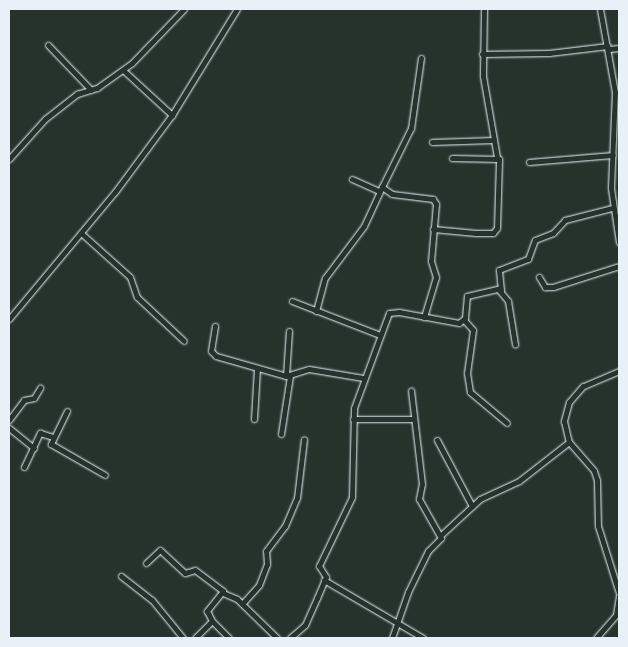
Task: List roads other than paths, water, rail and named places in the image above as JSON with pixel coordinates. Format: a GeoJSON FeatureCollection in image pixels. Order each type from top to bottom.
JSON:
{"type":"FeatureCollection","features":[{"type":"Feature","properties":{"kind":"street"},"geometry":{"type":"LineString","coordinates":[[9,159],[46,119],[77,94],[91,90],[123,70],[184,9]]}},
{"type":"Feature","properties":{"kind":"street"},"geometry":{"type":"LineString","coordinates":[[9,319],[81,233],[172,116],[237,9]]}},
{"type":"Feature","properties":{"kind":"street"},"geometry":{"type":"LineString","coordinates":[[433,229],[496,231],[497,157],[482,54],[484,9]]}},
{"type":"Feature","properties":{"kind":"street"},"geometry":{"type":"LineString","coordinates":[[600,9],[608,47],[616,108],[612,208],[619,242]]}},
{"type":"Feature","properties":{"kind":"street"},"geometry":{"type":"LineString","coordinates":[[48,45],[91,90]]}},
{"type":"Feature","properties":{"kind":"street"},"geometry":{"type":"LineString","coordinates":[[482,54],[534,54],[608,47],[619,48]]}},
{"type":"Feature","properties":{"kind":"street"},"geometry":{"type":"LineString","coordinates":[[316,310],[325,278],[364,226],[380,189],[411,128],[421,58]]}},
{"type":"Feature","properties":{"kind":"street"},"geometry":{"type":"LineString","coordinates":[[123,70],[172,116]]}},
{"type":"Feature","properties":{"kind":"street"},"geometry":{"type":"LineString","coordinates":[[432,142],[494,140]]}},
{"type":"Feature","properties":{"kind":"street"},"geometry":{"type":"LineString","coordinates":[[529,162],[613,155]]}},
{"type":"Feature","properties":{"kind":"street"},"geometry":{"type":"LineString","coordinates":[[452,158],[497,157]]}},
{"type":"Feature","properties":{"kind":"street"},"geometry":{"type":"LineString","coordinates":[[352,179],[392,194],[433,199],[436,204],[431,261],[436,277],[424,317]]}},
{"type":"Feature","properties":{"kind":"street"},"geometry":{"type":"LineString","coordinates":[[515,344],[508,300],[501,290],[499,270],[528,259],[535,240],[553,233],[565,220],[612,208]]}},
{"type":"Feature","properties":{"kind":"street"},"geometry":{"type":"LineString","coordinates":[[81,233],[130,277],[137,297],[184,341]]}},
{"type":"Feature","properties":{"kind":"street"},"geometry":{"type":"LineString","coordinates":[[539,278],[545,287],[553,288],[619,266]]}},
{"type":"Feature","properties":{"kind":"street"},"geometry":{"type":"LineString","coordinates":[[464,320],[467,296],[501,290]]}},
{"type":"Feature","properties":{"kind":"street"},"geometry":{"type":"LineString","coordinates":[[292,301],[380,335]]}},
{"type":"Feature","properties":{"kind":"street"},"geometry":{"type":"LineString","coordinates":[[424,638],[395,623],[324,580],[319,566],[352,497],[353,419],[363,378],[380,335],[393,311],[424,317],[464,320],[473,330],[467,373],[470,392],[507,423]]}},
{"type":"Feature","properties":{"kind":"street"},"geometry":{"type":"LineString","coordinates":[[215,326],[212,353],[288,376],[309,369],[363,378]]}},
{"type":"Feature","properties":{"kind":"street"},"geometry":{"type":"LineString","coordinates":[[281,434],[288,376],[289,331]]}},
{"type":"Feature","properties":{"kind":"street"},"geometry":{"type":"LineString","coordinates":[[254,419],[257,368]]}},
{"type":"Feature","properties":{"kind":"street"},"geometry":{"type":"LineString","coordinates":[[598,638],[619,605],[619,594],[598,526],[594,471],[569,442],[564,420],[568,402],[584,386],[619,370]]}},
{"type":"Feature","properties":{"kind":"street"},"geometry":{"type":"LineString","coordinates":[[9,420],[24,400],[34,398],[40,388]]}},
{"type":"Feature","properties":{"kind":"street"},"geometry":{"type":"LineString","coordinates":[[411,392],[412,419],[422,484],[419,499],[440,536]]}},
{"type":"Feature","properties":{"kind":"street"},"geometry":{"type":"LineString","coordinates":[[67,411],[53,437],[52,445],[105,475]]}},
{"type":"Feature","properties":{"kind":"street"},"geometry":{"type":"LineString","coordinates":[[353,419],[412,419]]}},
{"type":"Feature","properties":{"kind":"street"},"geometry":{"type":"LineString","coordinates":[[9,428],[34,448]]}},
{"type":"Feature","properties":{"kind":"street"},"geometry":{"type":"LineString","coordinates":[[24,467],[42,432],[53,437]]}},
{"type":"Feature","properties":{"kind":"street"},"geometry":{"type":"LineString","coordinates":[[242,604],[259,585],[267,564],[266,551],[285,526],[297,498],[304,439]]}},
{"type":"Feature","properties":{"kind":"street"},"geometry":{"type":"LineString","coordinates":[[437,440],[472,506]]}},
{"type":"Feature","properties":{"kind":"street"},"geometry":{"type":"LineString","coordinates":[[392,638],[395,623],[425,558],[440,536],[472,506],[519,481],[569,442]]}},
{"type":"Feature","properties":{"kind":"street"},"geometry":{"type":"LineString","coordinates":[[146,563],[160,550],[185,573],[195,570],[223,593],[242,604],[276,638]]}},
{"type":"Feature","properties":{"kind":"street"},"geometry":{"type":"LineString","coordinates":[[122,576],[152,600],[183,638]]}},
{"type":"Feature","properties":{"kind":"street"},"geometry":{"type":"LineString","coordinates":[[290,638],[305,624],[324,580]]}},
{"type":"Feature","properties":{"kind":"street"},"geometry":{"type":"LineString","coordinates":[[223,593],[207,611],[212,621],[229,638]]}},
{"type":"Feature","properties":{"kind":"street"},"geometry":{"type":"LineString","coordinates":[[195,638],[212,621]]}}]}
